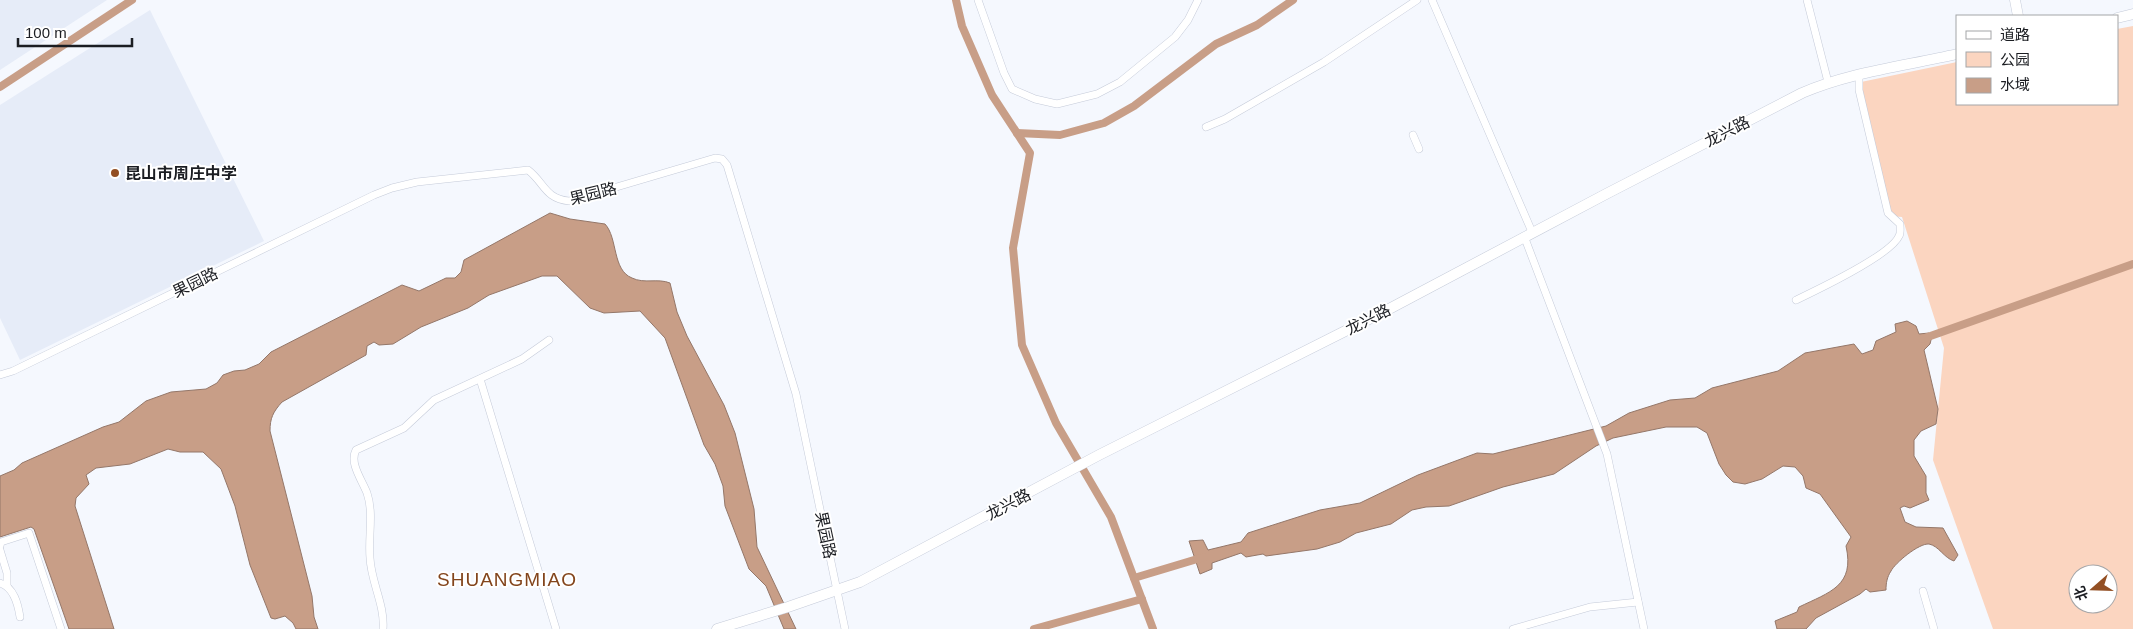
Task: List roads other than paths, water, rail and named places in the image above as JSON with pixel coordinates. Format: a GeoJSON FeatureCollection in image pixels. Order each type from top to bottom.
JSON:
{"type":"FeatureCollection","features":[{"type":"Feature","properties":{"kind":"street"},"geometry":{"type":"LineString","coordinates":[[978,0],[1004,73],[1012,89],[1035,99],[1057,104],[1097,94],[1120,82],[1175,37],[1188,20],[1198,0]]}},
{"type":"Feature","properties":{"kind":"street"},"geometry":{"type":"LineString","coordinates":[[1206,127],[1225,119],[1324,62],[1417,0]]}},
{"type":"Feature","properties":{"kind":"street"},"geometry":{"type":"LineString","coordinates":[[1432,0],[1528,234],[1606,452],[1644,629]]}},
{"type":"Feature","properties":{"kind":"street"},"geometry":{"type":"LineString","coordinates":[[1807,0],[1828,82]]}},
{"type":"Feature","properties":{"kind":"street"},"geometry":{"type":"LineString","coordinates":[[2015,0],[2018,15]]}},
{"type":"Feature","properties":{"kind":"street"},"geometry":{"type":"LineString","coordinates":[[2118,18],[2133,14]]}},
{"type":"Feature","properties":{"kind":"street","name":"龙兴路"},"geometry":{"type":"LineString","coordinates":[[717,629],[838,591],[860,582],[1099,455],[1389,309],[1528,234],[1802,93],[1828,82],[1956,54]]}},
{"type":"Feature","properties":{"kind":"street"},"geometry":{"type":"LineString","coordinates":[[1796,300],[1875,258],[1900,236],[1900,224],[1888,213],[1859,90],[1859,75]]}},
{"type":"Feature","properties":{"kind":"street"},"geometry":{"type":"LineString","coordinates":[[1413,135],[1419,149]]}},
{"type":"Feature","properties":{"kind":"street","name":"果园路"},"geometry":{"type":"LineString","coordinates":[[0,375],[13,371],[374,194],[392,188],[417,182],[528,170],[534,174],[552,197],[568,201],[715,158],[722,159],[727,164],[790,371],[845,629]]}},
{"type":"Feature","properties":{"kind":"street"},"geometry":{"type":"LineString","coordinates":[[383,629],[382,607],[370,559],[370,504],[354,462],[356,450],[404,428],[434,400],[522,359],[549,340]]}},
{"type":"Feature","properties":{"kind":"street"},"geometry":{"type":"LineString","coordinates":[[480,379],[556,629]]}},
{"type":"Feature","properties":{"kind":"street"},"geometry":{"type":"LineString","coordinates":[[20,617],[14,595],[3,584],[8,572],[0,548],[1,542],[29,532],[61,629]]}},
{"type":"Feature","properties":{"kind":"street"},"geometry":{"type":"LineString","coordinates":[[1922,591],[1934,629]]}},
{"type":"Feature","properties":{"kind":"street"},"geometry":{"type":"LineString","coordinates":[[1513,629],[1590,607],[1638,602]]}},
{"type":"Feature","properties":{"kind":"water"},"geometry":{"type":"Polygon","coordinates":[[[550,213],[570,219],[605,224],[612,237],[618,261],[626,274],[637,280],[670,283],[677,312],[687,336],[724,405],[735,433],[754,509],[757,547],[796,629],[784,629],[766,586],[749,569],[725,506],[723,486],[715,464],[704,445],[665,338],[640,311],[604,313],[590,308],[557,276],[542,276],[489,295],[468,308],[421,327],[393,344],[379,345],[374,342],[367,346],[366,355],[282,402],[276,409],[271,419],[270,431],[312,596],[314,617],[318,629],[296,629],[293,623],[285,616],[275,619],[271,618],[250,565],[235,506],[221,469],[203,452],[180,452],[168,449],[130,464],[96,468],[86,475],[89,484],[76,498],[75,506],[114,629],[69,629],[34,529],[31,527],[0,537],[0,476],[14,470],[22,463],[103,427],[119,422],[146,401],[171,392],[206,389],[217,383],[223,375],[245,370],[259,364],[271,352],[402,285],[419,291],[446,278],[455,278],[461,272],[464,260],[550,213]]]}},
{"type":"Feature","properties":{"kind":"water"},"geometry":{"type":"Polygon","coordinates":[[[1907,321],[1916,326],[1919,334],[1929,333],[1932,336],[1930,344],[1924,350],[1938,409],[1936,424],[1921,431],[1914,440],[1914,456],[1926,476],[1926,493],[1929,500],[1910,508],[1904,506],[1900,508],[1905,522],[1916,527],[1943,528],[1958,555],[1954,561],[1933,545],[1929,544],[1919,547],[1893,568],[1888,578],[1886,590],[1870,592],[1866,589],[1816,618],[1806,629],[1777,629],[1775,621],[1797,612],[1799,607],[1821,597],[1838,586],[1847,570],[1846,546],[1851,537],[1820,494],[1806,488],[1803,476],[1795,467],[1783,466],[1762,479],[1745,484],[1733,482],[1719,464],[1707,433],[1697,427],[1666,427],[1613,438],[1596,446],[1554,474],[1503,487],[1449,506],[1412,510],[1391,524],[1356,533],[1340,542],[1317,549],[1266,556],[1263,554],[1246,557],[1241,553],[1212,563],[1212,569],[1200,574],[1189,541],[1203,540],[1208,550],[1241,542],[1248,533],[1320,510],[1360,503],[1418,475],[1477,453],[1493,454],[1606,426],[1629,413],[1670,400],[1695,398],[1712,388],[1778,371],[1805,353],[1854,344],[1862,354],[1873,350],[1876,341],[1896,332],[1895,324],[1907,321]]]}},
{"type":"Feature","properties":{"kind":"waterway"},"geometry":{"type":"LineString","coordinates":[[0,87],[132,0]]}},
{"type":"Feature","properties":{"kind":"waterway"},"geometry":{"type":"LineString","coordinates":[[956,0],[962,26],[992,95],[1030,153],[1013,248],[1022,345],[1056,423],[1111,517],[1153,629]]}},
{"type":"Feature","properties":{"kind":"waterway"},"geometry":{"type":"LineString","coordinates":[[1017,133],[1060,135],[1104,123],[1134,106],[1216,44],[1257,25],[1293,0]]}},
{"type":"Feature","properties":{"kind":"waterway"},"geometry":{"type":"LineString","coordinates":[[1922,339],[2133,264]]}},
{"type":"Feature","properties":{"kind":"waterway"},"geometry":{"type":"LineString","coordinates":[[1134,578],[1204,557]]}},
{"type":"Feature","properties":{"kind":"waterway"},"geometry":{"type":"LineString","coordinates":[[1034,629],[1142,599]]}},
{"type":"Feature","properties":{"kind":"place","name":"昆山市周庄中学"},"geometry":{"type":"Point","coordinates":[115,173]}},
{"type":"Feature","properties":{"kind":"district","name":"SHUANGMIAO"},"geometry":{"type":"Point","coordinates":[507,579]}}]}
